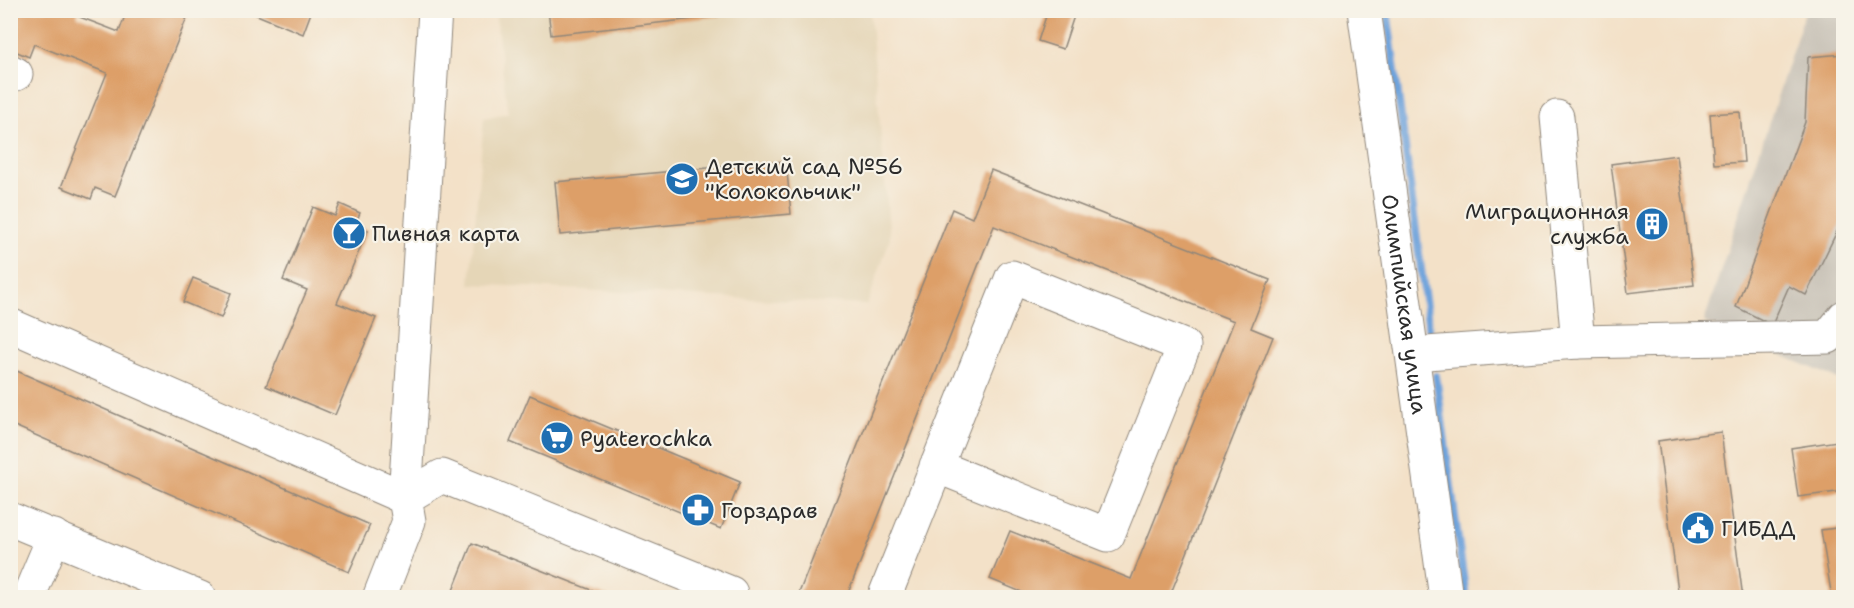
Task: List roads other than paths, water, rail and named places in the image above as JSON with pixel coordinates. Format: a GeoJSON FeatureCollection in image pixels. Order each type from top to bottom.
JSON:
{"type":"FeatureCollection","features":[{"type":"Feature","properties":{"kind":"street"},"geometry":{"type":"LineString","coordinates":[[379,597],[409,521],[405,498],[435,10]]}},
{"type":"Feature","properties":{"kind":"street","name":"Олимпийская улица"},"geometry":{"type":"LineString","coordinates":[[1364,10],[1446,597]]}},
{"type":"Feature","properties":{"kind":"street"},"geometry":{"type":"LineString","coordinates":[[1557,117],[1578,342]]}},
{"type":"Feature","properties":{"kind":"street"},"geometry":{"type":"LineString","coordinates":[[884,597],[936,466],[1012,277],[1184,346],[1108,535],[936,466]]}},
{"type":"Feature","properties":{"kind":"street"},"geometry":{"type":"LineString","coordinates":[[1413,354],[1578,342],[1828,337],[1844,317]]}},
{"type":"Feature","properties":{"kind":"street"},"geometry":{"type":"LineString","coordinates":[[10,325],[405,498]]}},
{"type":"Feature","properties":{"kind":"street"},"geometry":{"type":"LineString","coordinates":[[405,498],[442,476],[731,593],[729,597]]}},
{"type":"Feature","properties":{"kind":"street"},"geometry":{"type":"LineString","coordinates":[[10,519],[200,597]]}},
{"type":"Feature","properties":{"kind":"street"},"geometry":{"type":"LineString","coordinates":[[28,597],[54,536]]}},
{"type":"Feature","properties":{"kind":"waterway"},"geometry":{"type":"LineString","coordinates":[[1387,10],[1429,330]]}},
{"type":"Feature","properties":{"kind":"waterway"},"geometry":{"type":"LineString","coordinates":[[1436,376],[1466,598]]}},
{"type":"Feature","properties":{"kind":"place","name":"Детский сад №56 \"Колокольчик\""},"geometry":{"type":"Point","coordinates":[682,179]}},
{"type":"Feature","properties":{"kind":"place","name":"Миграционная служба"},"geometry":{"type":"Point","coordinates":[1652,224]}},
{"type":"Feature","properties":{"kind":"place","name":"Пивная карта"},"geometry":{"type":"Point","coordinates":[349,233]}},
{"type":"Feature","properties":{"kind":"place","name":"Pyaterochka"},"geometry":{"type":"Point","coordinates":[557,438]}},
{"type":"Feature","properties":{"kind":"place","name":"Горздрав"},"geometry":{"type":"Point","coordinates":[698,510]}},
{"type":"Feature","properties":{"kind":"place","name":"ГИБДД"},"geometry":{"type":"Point","coordinates":[1698,528]}}]}
